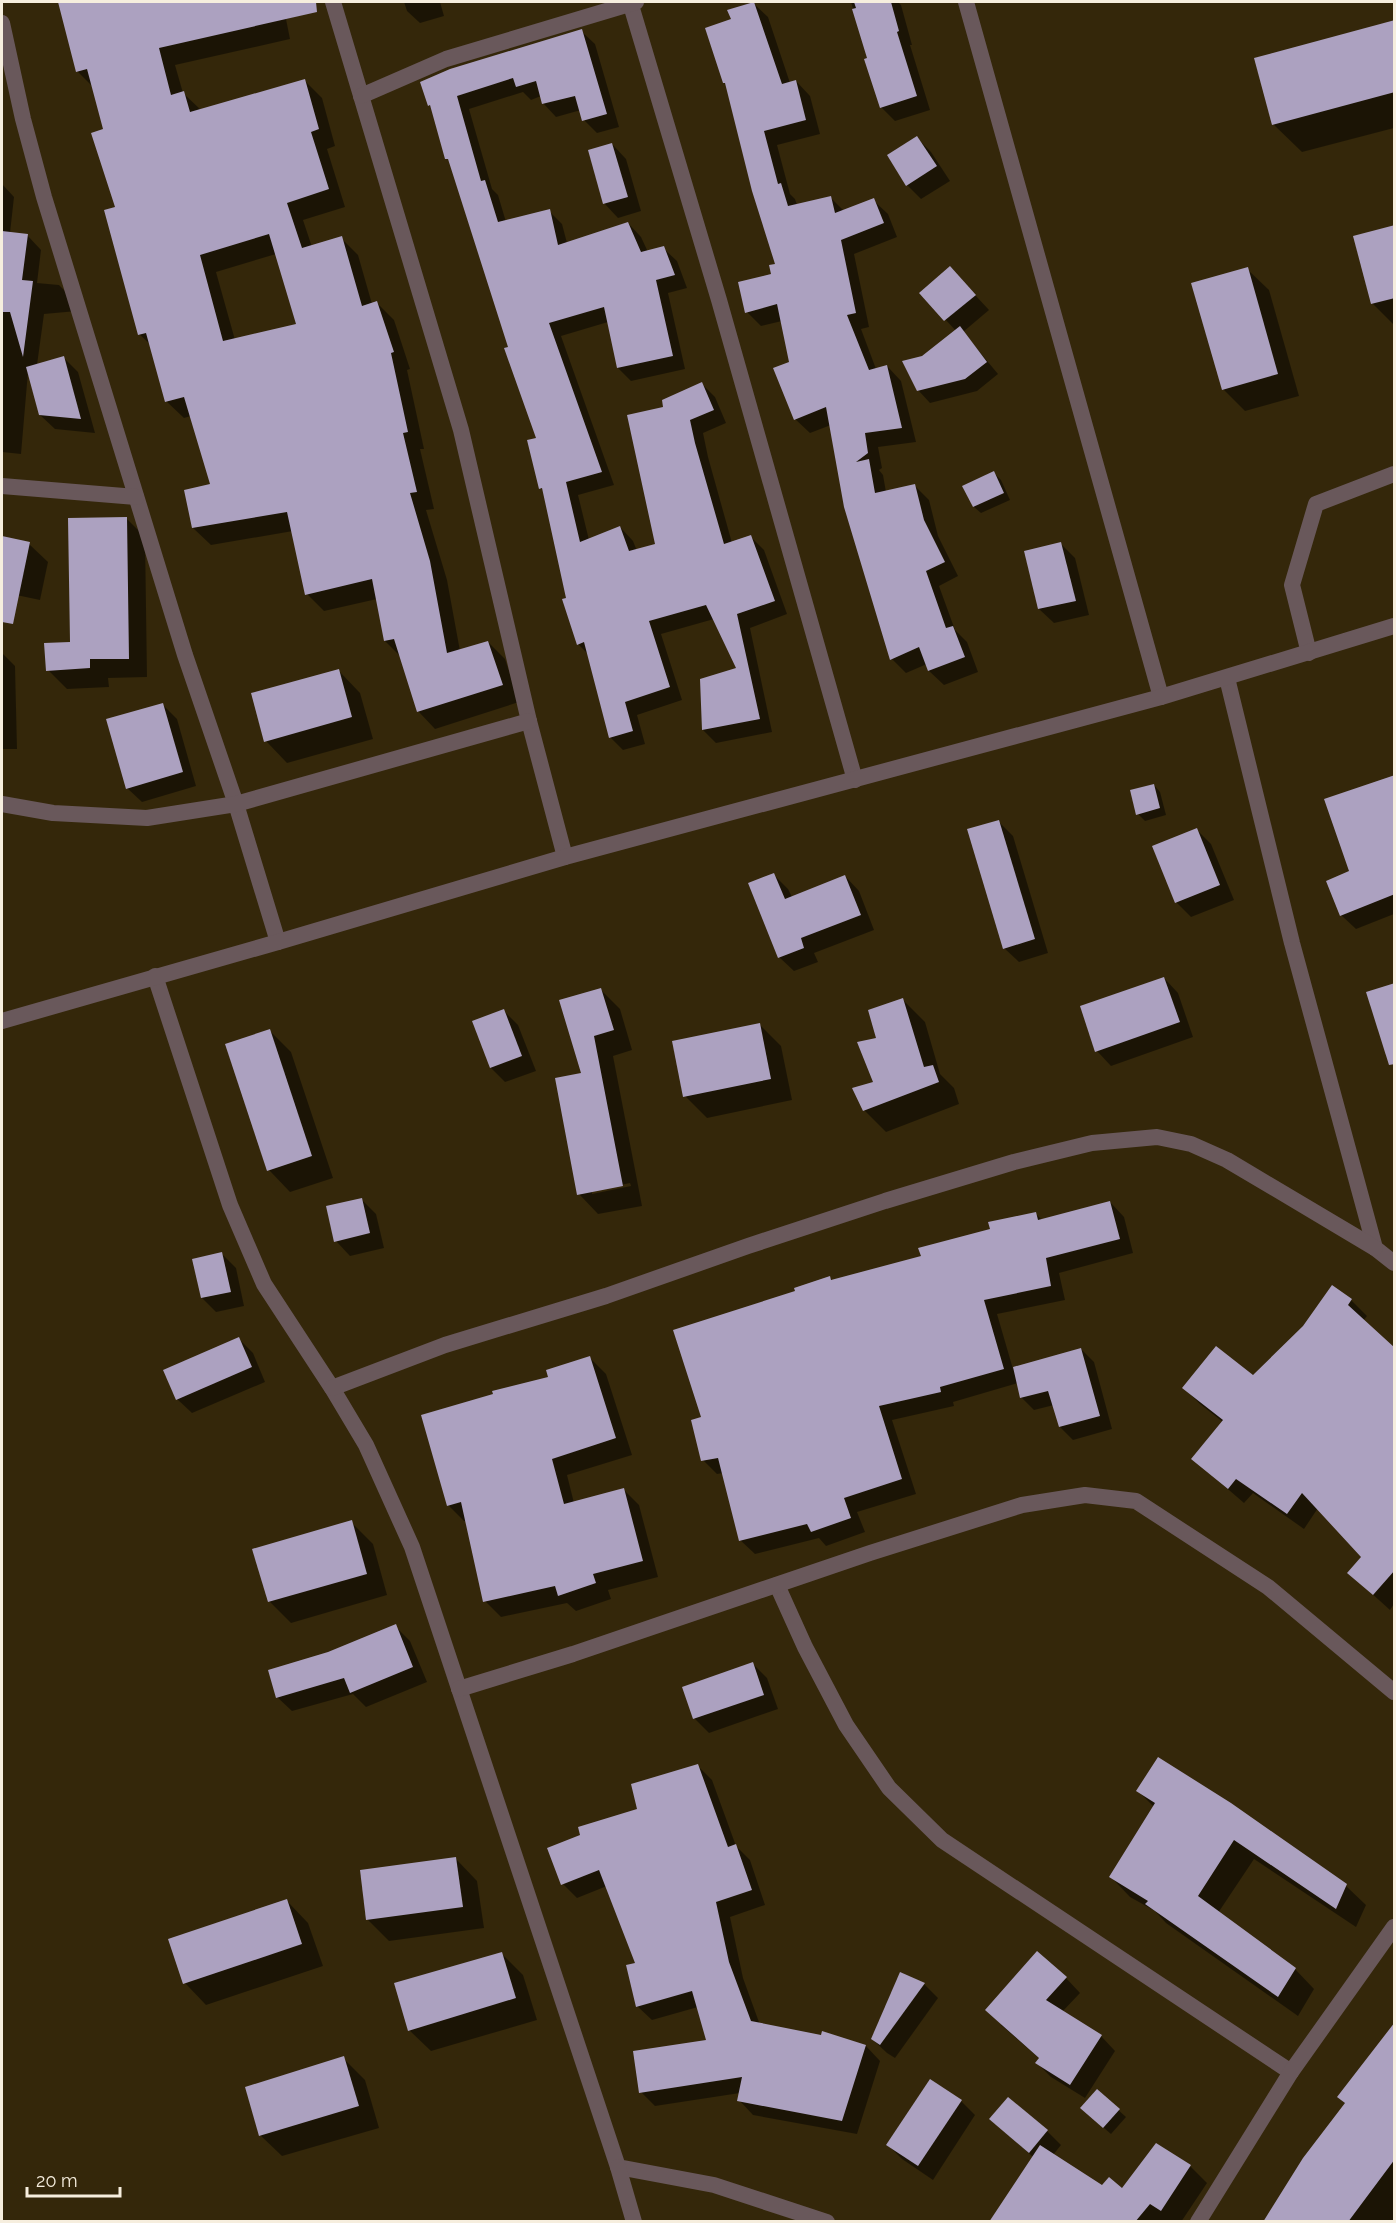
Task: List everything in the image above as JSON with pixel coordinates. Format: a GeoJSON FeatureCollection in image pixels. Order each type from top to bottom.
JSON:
{"type":"FeatureCollection","features":[{"type":"Feature","properties":{"kind":"street"},"geometry":{"type":"LineString","coordinates":[[333,2],[461,430],[529,721],[565,857]]}},
{"type":"Feature","properties":{"kind":"street"},"geometry":{"type":"LineString","coordinates":[[361,96],[446,58],[632,2],[855,780]]}},
{"type":"Feature","properties":{"kind":"street"},"geometry":{"type":"LineString","coordinates":[[966,2],[1161,697]]}},
{"type":"Feature","properties":{"kind":"street"},"geometry":{"type":"LineString","coordinates":[[2,23],[23,119],[44,197],[185,655],[236,804],[278,942]]}},
{"type":"Feature","properties":{"kind":"street"},"geometry":{"type":"LineString","coordinates":[[1309,653],[1292,585],[1316,504],[1395,474]]}},
{"type":"Feature","properties":{"kind":"street"},"geometry":{"type":"LineString","coordinates":[[2,486],[136,496]]}},
{"type":"Feature","properties":{"kind":"street"},"geometry":{"type":"LineString","coordinates":[[2,1021],[565,857],[1161,697],[1395,626]]}},
{"type":"Feature","properties":{"kind":"street"},"geometry":{"type":"LineString","coordinates":[[1227,678],[1292,943],[1375,1248]]}},
{"type":"Feature","properties":{"kind":"street"},"geometry":{"type":"LineString","coordinates":[[2,804],[53,813],[147,818],[236,804],[529,721]]}},
{"type":"Feature","properties":{"kind":"street"},"geometry":{"type":"LineString","coordinates":[[155,976],[230,1205],[264,1284],[366,1444],[412,1547],[618,2167],[634,2222]]}},
{"type":"Feature","properties":{"kind":"street"},"geometry":{"type":"LineString","coordinates":[[332,1388],[445,1345],[606,1296],[885,1201],[1014,1162],[1092,1143],[1157,1137],[1191,1144],[1227,1160],[1375,1248],[1395,1263]]}},
{"type":"Feature","properties":{"kind":"street"},"geometry":{"type":"LineString","coordinates":[[459,1689],[573,1654],[870,1553],[1022,1505],[1086,1495],[1136,1501],[1268,1587],[1395,1692]]}},
{"type":"Feature","properties":{"kind":"street"},"geometry":{"type":"LineString","coordinates":[[777,1585],[805,1647],[846,1725],[889,1788],[942,1840],[1291,2072]]}},
{"type":"Feature","properties":{"kind":"street"},"geometry":{"type":"LineString","coordinates":[[1198,2222],[1291,2072],[1395,1927]]}},
{"type":"Feature","properties":{"kind":"street"},"geometry":{"type":"LineString","coordinates":[[618,2167],[714,2185],[827,2222]]}},
{"type":"Feature","properties":{"kind":"building"},"geometry":{"type":"Polygon","coordinates":[[[58,2],[316,2],[317,12],[159,48],[171,95],[184,91],[190,112],[305,79],[319,129],[311,132],[329,189],[287,203],[302,248],[342,236],[362,306],[377,301],[394,352],[391,353],[408,432],[403,433],[417,492],[410,493],[430,561],[447,653],[488,641],[503,685],[417,712],[394,639],[384,641],[372,579],[305,595],[287,512],[192,528],[184,490],[210,484],[184,397],[165,402],[146,333],[138,335],[104,210],[115,207],[91,133],[103,129],[87,69],[76,72],[58,2]],[[269,234],[200,255],[223,341],[296,324],[269,234]]]}},
{"type":"Feature","properties":{"kind":"building"},"geometry":{"type":"Polygon","coordinates":[[[754,2],[782,84],[796,80],[806,120],[764,131],[778,184],[781,183],[788,206],[831,196],[835,213],[874,198],[884,223],[841,240],[856,313],[847,315],[869,370],[887,365],[902,428],[865,433],[868,453],[856,462],[869,459],[875,493],[915,484],[924,520],[945,562],[926,571],[946,628],[953,626],[965,657],[928,671],[919,647],[890,660],[844,507],[826,407],[794,420],[773,368],[789,362],[777,304],[745,313],[738,282],[771,274],[769,265],[775,264],[752,191],[725,83],[723,83],[705,28],[731,19],[727,10],[754,2]]]}},
{"type":"Feature","properties":{"kind":"building"},"geometry":{"type":"Polygon","coordinates":[[[854,2],[891,2],[899,31],[897,32],[917,96],[880,108],[864,59],[867,58],[852,9],[856,8],[854,2]]]}},
{"type":"Feature","properties":{"kind":"building"},"geometry":{"type":"Polygon","coordinates":[[[1395,20],[1395,92],[1272,125],[1254,58],[1395,20]]]}},
{"type":"Feature","properties":{"kind":"building"},"geometry":{"type":"Polygon","coordinates":[[[582,29],[607,114],[582,121],[575,96],[542,104],[536,81],[516,87],[513,78],[457,96],[481,181],[485,180],[498,222],[550,209],[558,245],[628,222],[641,252],[664,246],[675,275],[656,280],[673,356],[617,368],[604,307],[549,323],[602,472],[566,482],[580,542],[620,526],[629,551],[655,544],[627,415],[663,407],[662,400],[702,382],[714,410],[690,420],[724,544],[751,535],[775,601],[737,614],[760,719],[702,730],[700,679],[736,668],[706,605],[649,621],[670,687],[625,702],[633,731],[609,738],[584,642],[577,645],[562,599],[566,598],[542,488],[539,489],[527,440],[536,438],[504,348],[508,347],[448,159],[445,159],[430,105],[428,106],[420,82],[450,69],[582,29]]]}},
{"type":"Feature","properties":{"kind":"building"},"geometry":{"type":"Polygon","coordinates":[[[917,136],[937,166],[906,186],[887,155],[917,136]]]}},
{"type":"Feature","properties":{"kind":"building"},"geometry":{"type":"Polygon","coordinates":[[[612,143],[628,197],[603,204],[588,150],[612,143]]]}},
{"type":"Feature","properties":{"kind":"building"},"geometry":{"type":"Polygon","coordinates":[[[1395,225],[1395,298],[1371,304],[1353,236],[1395,225]]]}},
{"type":"Feature","properties":{"kind":"building"},"geometry":{"type":"Polygon","coordinates":[[[2,231],[28,234],[22,280],[33,281],[23,357],[10,312],[2,312],[2,231]]]}},
{"type":"Feature","properties":{"kind":"building"},"geometry":{"type":"Polygon","coordinates":[[[950,266],[976,295],[944,321],[919,293],[950,266]]]}},
{"type":"Feature","properties":{"kind":"building"},"geometry":{"type":"Polygon","coordinates":[[[1248,267],[1278,374],[1222,390],[1191,283],[1248,267]]]}},
{"type":"Feature","properties":{"kind":"building"},"geometry":{"type":"Polygon","coordinates":[[[960,326],[987,362],[965,379],[917,391],[902,361],[922,356],[960,326]]]}},
{"type":"Feature","properties":{"kind":"building"},"geometry":{"type":"Polygon","coordinates":[[[64,356],[81,419],[39,415],[26,367],[64,356]]]}},
{"type":"Feature","properties":{"kind":"building"},"geometry":{"type":"Polygon","coordinates":[[[994,471],[1004,493],[973,507],[962,486],[994,471]]]}},
{"type":"Feature","properties":{"kind":"building"},"geometry":{"type":"Polygon","coordinates":[[[127,517],[129,659],[90,659],[90,668],[46,671],[44,643],[70,642],[68,518],[127,517]]]}},
{"type":"Feature","properties":{"kind":"building"},"geometry":{"type":"Polygon","coordinates":[[[2,536],[30,542],[13,624],[2,622],[2,536]]]}},
{"type":"Feature","properties":{"kind":"building"},"geometry":{"type":"Polygon","coordinates":[[[1061,542],[1076,601],[1038,609],[1024,551],[1061,542]]]}},
{"type":"Feature","properties":{"kind":"building"},"geometry":{"type":"Polygon","coordinates":[[[339,669],[352,717],[264,742],[251,693],[339,669]]]}},
{"type":"Feature","properties":{"kind":"building"},"geometry":{"type":"Polygon","coordinates":[[[163,703],[183,772],[126,789],[106,719],[163,703]]]}},
{"type":"Feature","properties":{"kind":"building"},"geometry":{"type":"Polygon","coordinates":[[[1395,775],[1395,894],[1340,916],[1326,881],[1349,871],[1324,799],[1395,775]]]}},
{"type":"Feature","properties":{"kind":"building"},"geometry":{"type":"Polygon","coordinates":[[[1154,784],[1160,808],[1136,815],[1130,790],[1154,784]]]}},
{"type":"Feature","properties":{"kind":"building"},"geometry":{"type":"Polygon","coordinates":[[[999,820],[1035,939],[1003,949],[967,829],[999,820]]]}},
{"type":"Feature","properties":{"kind":"building"},"geometry":{"type":"Polygon","coordinates":[[[1197,828],[1220,885],[1175,903],[1152,846],[1197,828]]]}},
{"type":"Feature","properties":{"kind":"building"},"geometry":{"type":"Polygon","coordinates":[[[774,873],[785,899],[845,875],[861,915],[801,938],[804,948],[778,958],[748,883],[774,873]]]}},
{"type":"Feature","properties":{"kind":"building"},"geometry":{"type":"Polygon","coordinates":[[[1164,977],[1180,1022],[1095,1052],[1080,1006],[1164,977]]]}},
{"type":"Feature","properties":{"kind":"building"},"geometry":{"type":"Polygon","coordinates":[[[1395,983],[1395,1064],[1389,1065],[1366,992],[1395,983]]]}},
{"type":"Feature","properties":{"kind":"building"},"geometry":{"type":"Polygon","coordinates":[[[601,988],[614,1030],[594,1036],[623,1186],[577,1195],[555,1078],[581,1073],[559,1000],[601,988]]]}},
{"type":"Feature","properties":{"kind":"building"},"geometry":{"type":"Polygon","coordinates":[[[903,998],[924,1067],[933,1065],[939,1082],[863,1111],[852,1088],[873,1082],[857,1042],[876,1038],[868,1010],[903,998]]]}},
{"type":"Feature","properties":{"kind":"building"},"geometry":{"type":"Polygon","coordinates":[[[504,1009],[522,1056],[490,1068],[472,1021],[504,1009]]]}},
{"type":"Feature","properties":{"kind":"building"},"geometry":{"type":"Polygon","coordinates":[[[760,1023],[771,1079],[683,1097],[672,1041],[760,1023]]]}},
{"type":"Feature","properties":{"kind":"building"},"geometry":{"type":"Polygon","coordinates":[[[270,1029],[312,1156],[267,1171],[225,1044],[270,1029]]]}},
{"type":"Feature","properties":{"kind":"building"},"geometry":{"type":"Polygon","coordinates":[[[362,1198],[370,1233],[334,1242],[326,1206],[362,1198]]]}},
{"type":"Feature","properties":{"kind":"building"},"geometry":{"type":"Polygon","coordinates":[[[1110,1201],[1120,1239],[1046,1258],[1051,1286],[984,1300],[1004,1369],[940,1387],[941,1392],[879,1406],[902,1479],[844,1498],[851,1518],[811,1532],[807,1524],[739,1541],[718,1458],[701,1461],[691,1420],[701,1417],[673,1330],[795,1291],[794,1288],[830,1276],[831,1280],[921,1256],[918,1248],[990,1229],[988,1222],[1036,1212],[1038,1220],[1110,1201]]]}},
{"type":"Feature","properties":{"kind":"building"},"geometry":{"type":"Polygon","coordinates":[[[222,1252],[231,1292],[201,1298],[192,1259],[222,1252]]]}},
{"type":"Feature","properties":{"kind":"building"},"geometry":{"type":"Polygon","coordinates":[[[1332,1285],[1352,1299],[1348,1305],[1395,1348],[1395,1570],[1373,1595],[1347,1573],[1361,1557],[1302,1493],[1287,1514],[1236,1479],[1228,1489],[1191,1459],[1223,1420],[1182,1388],[1216,1346],[1253,1375],[1303,1326],[1332,1285]]]}},
{"type":"Feature","properties":{"kind":"building"},"geometry":{"type":"Polygon","coordinates":[[[239,1337],[252,1367],[176,1400],[163,1370],[239,1337]]]}},
{"type":"Feature","properties":{"kind":"building"},"geometry":{"type":"Polygon","coordinates":[[[1081,1348],[1100,1416],[1059,1427],[1048,1391],[1020,1398],[1013,1367],[1081,1348]]]}},
{"type":"Feature","properties":{"kind":"building"},"geometry":{"type":"Polygon","coordinates":[[[590,1356],[616,1438],[552,1459],[564,1504],[624,1488],[643,1561],[593,1574],[596,1583],[558,1596],[555,1586],[483,1602],[461,1502],[447,1506],[421,1415],[493,1394],[492,1391],[548,1377],[546,1370],[590,1356]]]}},
{"type":"Feature","properties":{"kind":"building"},"geometry":{"type":"Polygon","coordinates":[[[352,1520],[367,1574],[268,1602],[252,1549],[352,1520]]]}},
{"type":"Feature","properties":{"kind":"building"},"geometry":{"type":"Polygon","coordinates":[[[396,1624],[413,1667],[350,1693],[344,1678],[276,1698],[268,1670],[328,1652],[396,1624]]]}},
{"type":"Feature","properties":{"kind":"building"},"geometry":{"type":"Polygon","coordinates":[[[753,1662],[764,1695],[693,1719],[682,1687],[753,1662]]]}},
{"type":"Feature","properties":{"kind":"building"},"geometry":{"type":"Polygon","coordinates":[[[1158,1757],[1231,1803],[1347,1884],[1336,1909],[1234,1840],[1198,1896],[1296,1968],[1278,1997],[1145,1904],[1148,1901],[1109,1877],[1155,1803],[1136,1791],[1158,1757]]]}},
{"type":"Feature","properties":{"kind":"building"},"geometry":{"type":"Polygon","coordinates":[[[698,1764],[728,1847],[736,1844],[752,1890],[716,1902],[729,1962],[751,2021],[821,2035],[822,2031],[866,2045],[842,2121],[737,2101],[742,2077],[639,2093],[633,2051],[706,2040],[692,1991],[636,2007],[626,1965],[635,1963],[599,1870],[561,1885],[547,1848],[580,1835],[578,1827],[637,1809],[631,1784],[698,1764]]]}},
{"type":"Feature","properties":{"kind":"building"},"geometry":{"type":"Polygon","coordinates":[[[456,1857],[463,1907],[366,1920],[360,1870],[456,1857]]]}},
{"type":"Feature","properties":{"kind":"building"},"geometry":{"type":"Polygon","coordinates":[[[287,1899],[302,1944],[183,1984],[168,1939],[287,1899]]]}},
{"type":"Feature","properties":{"kind":"building"},"geometry":{"type":"Polygon","coordinates":[[[1037,1951],[1067,1977],[1046,2000],[1102,2035],[1070,2085],[1035,2063],[1039,2058],[985,2010],[1037,1951]]]}},
{"type":"Feature","properties":{"kind":"building"},"geometry":{"type":"Polygon","coordinates":[[[502,1952],[516,1998],[408,2031],[394,1983],[502,1952]]]}},
{"type":"Feature","properties":{"kind":"building"},"geometry":{"type":"Polygon","coordinates":[[[900,1972],[925,1983],[880,2045],[871,2039],[900,1972]]]}},
{"type":"Feature","properties":{"kind":"building"},"geometry":{"type":"Polygon","coordinates":[[[1395,2022],[1395,2159],[1348,2222],[1263,2222],[1303,2158],[1345,2103],[1337,2097],[1395,2022]]]}},
{"type":"Feature","properties":{"kind":"building"},"geometry":{"type":"Polygon","coordinates":[[[344,2056],[359,2106],[259,2136],[245,2087],[344,2056]]]}},
{"type":"Feature","properties":{"kind":"building"},"geometry":{"type":"Polygon","coordinates":[[[930,2079],[962,2100],[918,2166],[886,2145],[930,2079]]]}},
{"type":"Feature","properties":{"kind":"building"},"geometry":{"type":"Polygon","coordinates":[[[1097,2089],[1120,2109],[1103,2128],[1080,2108],[1097,2089]]]}},
{"type":"Feature","properties":{"kind":"building"},"geometry":{"type":"Polygon","coordinates":[[[1008,2097],[1048,2130],[1029,2153],[989,2119],[1008,2097]]]}},
{"type":"Feature","properties":{"kind":"building"},"geometry":{"type":"Polygon","coordinates":[[[1156,2143],[1191,2165],[1161,2211],[1150,2204],[1135,2222],[989,2222],[1040,2145],[1102,2185],[1109,2177],[1122,2188],[1156,2143]]]}}]}
